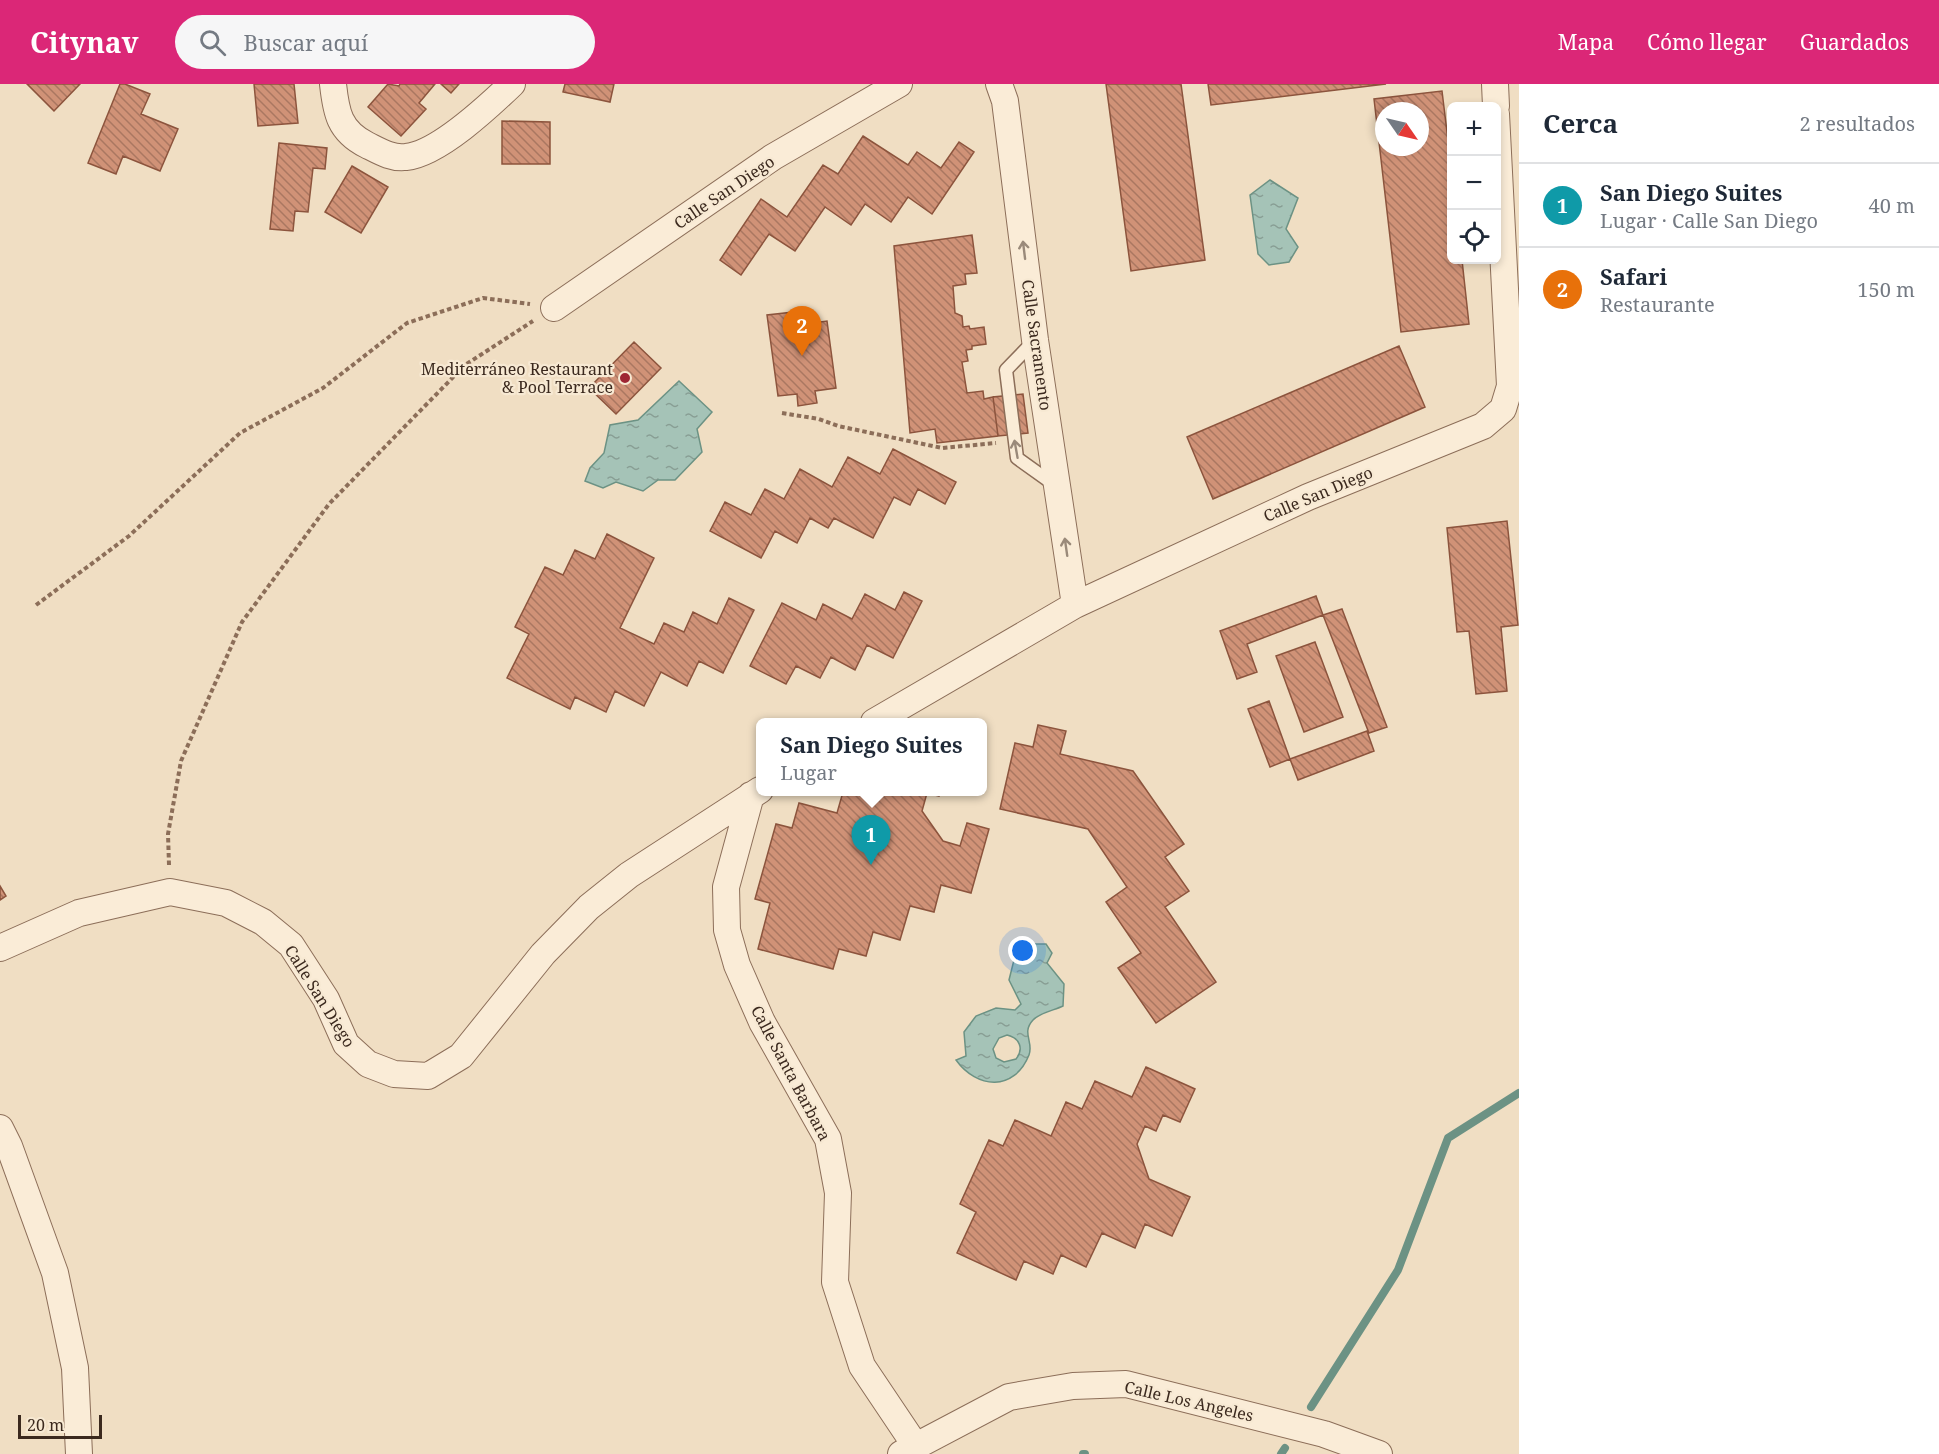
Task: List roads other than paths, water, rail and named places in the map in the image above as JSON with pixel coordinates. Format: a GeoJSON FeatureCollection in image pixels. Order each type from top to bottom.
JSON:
{"type":"FeatureCollection","features":[{"type":"Feature","properties":{"kind":"street"},"geometry":{"type":"LineString","coordinates":[[333,84],[336,109],[343,126],[360,142],[385,154],[406,157],[432,149],[454,134],[512,84]]}},
{"type":"Feature","properties":{"kind":"street","name":"Calle San Diego"},"geometry":{"type":"LineString","coordinates":[[554,308],[773,158],[899,84]]}},
{"type":"Feature","properties":{"kind":"street","name":"Calle Sacramento"},"geometry":{"type":"LineString","coordinates":[[999,84],[1005,101],[1035,340],[1075,605]]}},
{"type":"Feature","properties":{"kind":"street"},"geometry":{"type":"LineString","coordinates":[[1495,84],[1496,102]]}},
{"type":"Feature","properties":{"kind":"street","name":"Calle San Diego"},"geometry":{"type":"LineString","coordinates":[[882,718],[1075,605],[1308,497],[1483,426],[1503,409],[1510,386],[1499,156]]}},
{"type":"Feature","properties":{"kind":"street","name":"Calle San Diego"},"geometry":{"type":"LineString","coordinates":[[0,948],[79,913],[170,892],[226,903],[263,922],[291,945],[326,999],[346,1044],[368,1064],[394,1074],[428,1076],[461,1056],[543,954],[589,907],[629,874],[756,793]]}},
{"type":"Feature","properties":{"kind":"street","name":"Calle Santa Barbara"},"geometry":{"type":"LineString","coordinates":[[756,793],[726,887],[727,930],[737,965],[762,1022],[828,1139],[838,1193],[835,1282],[862,1366],[908,1449]]}},
{"type":"Feature","properties":{"kind":"street"},"geometry":{"type":"LineString","coordinates":[[0,1128],[9,1146],[55,1273],[75,1368],[79,1454]]}},
{"type":"Feature","properties":{"kind":"street","name":"Calle Los Angeles"},"geometry":{"type":"LineString","coordinates":[[908,1449],[1009,1397],[1073,1386],[1126,1384],[1324,1434],[1379,1454]]}},
{"type":"Feature","properties":{"kind":"lane"},"geometry":{"type":"LineString","coordinates":[[1035,340],[1006,370],[1017,458],[1058,487]]}},
{"type":"Feature","properties":{"kind":"water"},"geometry":{"type":"Polygon","coordinates":[[[1270,180],[1298,198],[1286,229],[1298,247],[1289,262],[1269,265],[1258,254],[1250,195],[1270,180]]]}},
{"type":"Feature","properties":{"kind":"water"},"geometry":{"type":"Polygon","coordinates":[[[679,381],[712,412],[697,429],[702,452],[675,480],[658,480],[643,491],[616,482],[603,488],[585,481],[590,468],[604,453],[610,425],[638,420],[679,381]]]}},
{"type":"Feature","properties":{"kind":"water"},"geometry":{"type":"Polygon","coordinates":[[[1031,944],[1046,944],[1052,953],[1047,963],[1064,984],[1063,1006],[1039,1015],[1033,1020],[1028,1029],[1029,1055],[1014,1075],[995,1082],[984,1081],[974,1077],[956,1060],[966,1056],[964,1032],[976,1016],[996,1008],[1015,1010],[1021,1004],[1009,980],[1015,956],[1031,944]],[[1011,1036],[999,1038],[993,1049],[996,1058],[1004,1062],[1016,1059],[1020,1051],[1018,1041],[1011,1036]]]}},
{"type":"Feature","properties":{"kind":"waterway"},"geometry":{"type":"LineString","coordinates":[[1311,1407],[1398,1270],[1448,1138],[1519,1093]]}},
{"type":"Feature","properties":{"kind":"waterway"},"geometry":{"type":"LineString","coordinates":[[1281,1454],[1285,1448]]}},
{"type":"Feature","properties":{"kind":"place","name":"Safari"},"geometry":{"type":"Point","coordinates":[802,356]}},
{"type":"Feature","properties":{"kind":"place","name":"Mediterráneo Restaurant & Pool Terrace"},"geometry":{"type":"Point","coordinates":[625,378]}},
{"type":"Feature","properties":{"kind":"place","name":"San Diego Suites"},"geometry":{"type":"Point","coordinates":[871,865]}}]}
